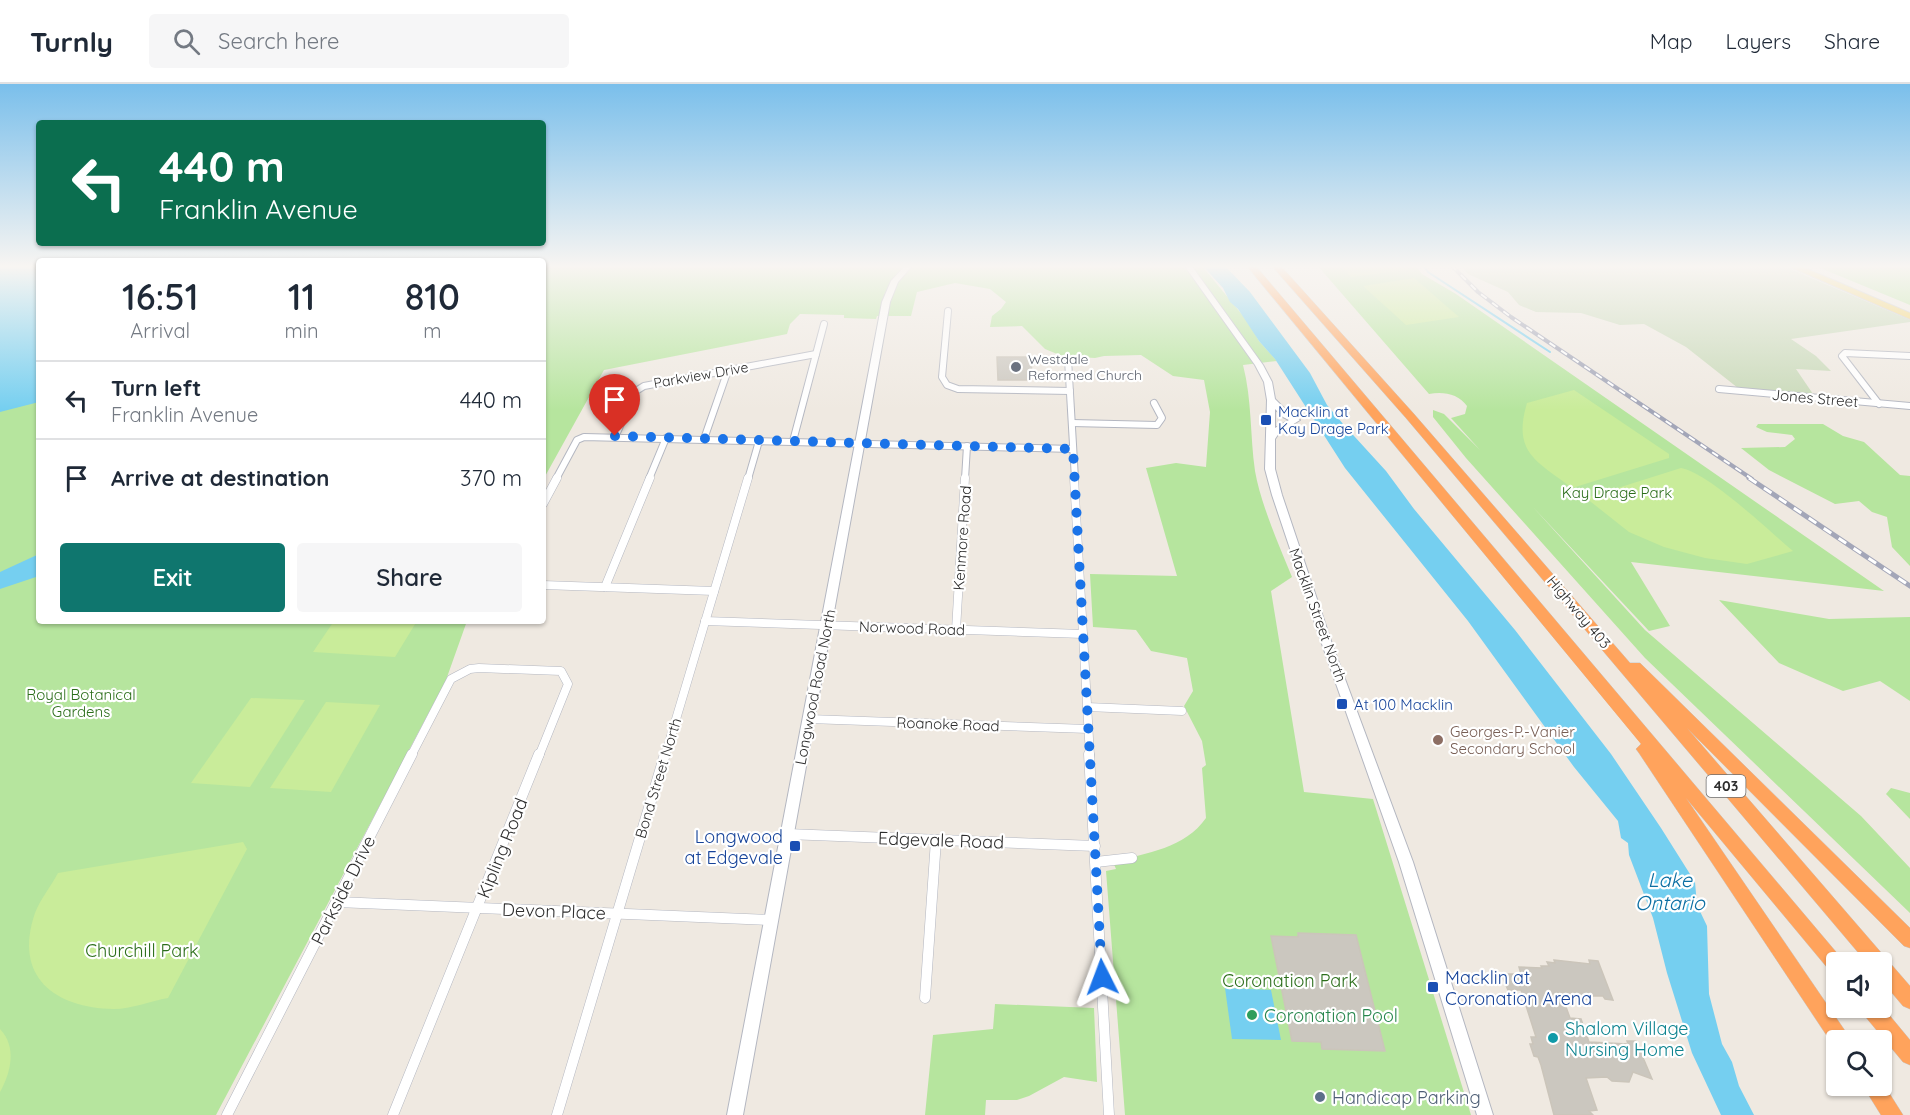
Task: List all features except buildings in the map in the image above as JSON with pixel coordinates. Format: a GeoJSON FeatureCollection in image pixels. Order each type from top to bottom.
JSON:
{"type":"FeatureCollection","features":[{"type":"Feature","properties":{"kind":"highway","name":"Highway 403"},"geometry":{"type":"LineString","coordinates":[[1290,313],[1826,953]]}},
{"type":"Feature","properties":{"kind":"highway","name":"Highway 403"},"geometry":{"type":"LineString","coordinates":[[1318,313],[1576,608],[1870,952]]}},
{"type":"Feature","properties":{"kind":"highway"},"geometry":{"type":"LineString","coordinates":[[1576,608],[1910,940]]}},
{"type":"Feature","properties":{"kind":"highway"},"geometry":{"type":"LineString","coordinates":[[1611,699],[1835,1030]]}},
{"type":"Feature","properties":{"kind":"highway","name":"Highway 403"},"geometry":{"type":"LineString","coordinates":[[1892,978],[1910,999]]}},
{"type":"Feature","properties":{"kind":"highway"},"geometry":{"type":"LineString","coordinates":[[1879,1018],[1910,1055]]}},
{"type":"Feature","properties":{"kind":"highway"},"geometry":{"type":"LineString","coordinates":[[1880,1096],[1893,1115]]}},
{"type":"Feature","properties":{"kind":"street","name":"Longwood Road North"},"geometry":{"type":"LineString","coordinates":[[735,1115],[884,313]]}},
{"type":"Feature","properties":{"kind":"street"},"geometry":{"type":"LineString","coordinates":[[948,313],[942,377],[947,385],[957,389],[1070,392]]}},
{"type":"Feature","properties":{"kind":"street","name":"Macklin Street North"},"geometry":{"type":"LineString","coordinates":[[1222,313],[1259,364],[1268,382],[1271,400],[1270,469],[1294,550],[1406,862],[1485,1115]]}},
{"type":"Feature","properties":{"kind":"street"},"geometry":{"type":"LineString","coordinates":[[793,441],[824,324]]}},
{"type":"Feature","properties":{"kind":"street"},"geometry":{"type":"LineString","coordinates":[[1879,404],[1842,356],[1845,353],[1910,356]]}},
{"type":"Feature","properties":{"kind":"street","name":"Parkview Drive"},"geometry":{"type":"LineString","coordinates":[[615,436],[636,391],[641,387],[816,354]]}},
{"type":"Feature","properties":{"kind":"street"},"geometry":{"type":"LineString","coordinates":[[1068,358],[1109,1115]]}},
{"type":"Feature","properties":{"kind":"street"},"geometry":{"type":"LineString","coordinates":[[704,439],[729,370]]}},
{"type":"Feature","properties":{"kind":"street","name":"Jones Street"},"geometry":{"type":"LineString","coordinates":[[1719,389],[1908,408]]}},
{"type":"Feature","properties":{"kind":"street"},"geometry":{"type":"LineString","coordinates":[[1270,439],[1276,431],[1296,420],[1286,415],[1271,400]]}},
{"type":"Feature","properties":{"kind":"street"},"geometry":{"type":"LineString","coordinates":[[1072,423],[1157,425],[1162,418],[1154,403]]}},
{"type":"Feature","properties":{"kind":"street"},"geometry":{"type":"LineString","coordinates":[[546,498],[580,438],[615,436],[1073,449]]}},
{"type":"Feature","properties":{"kind":"street"},"geometry":{"type":"LineString","coordinates":[[605,587],[666,438]]}},
{"type":"Feature","properties":{"kind":"street","name":"Bond Street North"},"geometry":{"type":"LineString","coordinates":[[557,1115],[759,441]]}},
{"type":"Feature","properties":{"kind":"street","name":"Kenmore Road"},"geometry":{"type":"LineString","coordinates":[[956,630],[967,446]]}},
{"type":"Feature","properties":{"kind":"street"},"geometry":{"type":"LineString","coordinates":[[546,585],[714,591]]}},
{"type":"Feature","properties":{"kind":"street","name":"Norwood Road"},"geometry":{"type":"LineString","coordinates":[[705,621],[1083,634]]}},
{"type":"Feature","properties":{"kind":"street","name":"Kipling Road"},"geometry":{"type":"LineString","coordinates":[[393,1115],[568,684],[561,671],[479,668],[465,671]]}},
{"type":"Feature","properties":{"kind":"street","name":"Parkside Drive"},"geometry":{"type":"LineString","coordinates":[[227,1115],[451,679],[465,671]]}},
{"type":"Feature","properties":{"kind":"street"},"geometry":{"type":"LineString","coordinates":[[1087,707],[1182,711]]}},
{"type":"Feature","properties":{"kind":"street","name":"Roanoke Road"},"geometry":{"type":"LineString","coordinates":[[808,719],[1088,729]]}},
{"type":"Feature","properties":{"kind":"street","name":"Edgevale Road"},"geometry":{"type":"LineString","coordinates":[[787,834],[1095,846]]}},
{"type":"Feature","properties":{"kind":"street"},"geometry":{"type":"LineString","coordinates":[[925,998],[936,840]]}},
{"type":"Feature","properties":{"kind":"street"},"geometry":{"type":"LineString","coordinates":[[1096,862],[1132,858]]}},
{"type":"Feature","properties":{"kind":"street","name":"Devon Place"},"geometry":{"type":"LineString","coordinates":[[337,902],[771,920]]}},
{"type":"Feature","properties":{"kind":"green space"},"geometry":{"type":"Polygon","coordinates":[[[546,313],[912,313],[911,316],[877,316],[876,319],[844,318],[844,315],[800,314],[790,324],[787,334],[604,370],[546,475],[546,313]]]}},
{"type":"Feature","properties":{"kind":"green space","name":"Coronation Park"},"geometry":{"type":"Polygon","coordinates":[[[996,313],[1241,313],[1259,341],[1277,361],[1243,365],[1248,391],[1253,458],[1261,497],[1292,577],[1271,591],[1304,792],[1373,799],[1471,1115],[1125,1115],[1106,871],[1116,869],[1113,862],[1164,848],[1176,843],[1197,828],[1206,818],[1202,768],[1206,765],[1202,741],[1184,706],[1193,691],[1187,658],[1151,651],[1136,630],[1093,627],[1090,574],[1177,576],[1146,468],[1176,463],[1206,467],[1210,412],[1204,380],[1173,376],[1141,355],[1095,358],[1062,356],[1045,349],[1022,326],[990,327],[992,316],[996,313]]]}},
{"type":"Feature","properties":{"kind":"green space","name":"Kay Drage Park"},"geometry":{"type":"Polygon","coordinates":[[[1359,313],[1484,313],[1884,591],[1631,562],[1670,626],[1649,631],[1532,506],[1645,630],[1861,816],[1910,868],[1910,913],[1645,658],[1466,458],[1433,417],[1433,410],[1444,414],[1480,450],[1451,418],[1465,414],[1467,406],[1464,402],[1450,394],[1429,394],[1359,313]]]}},
{"type":"Feature","properties":{"kind":"green space"},"geometry":{"type":"Polygon","coordinates":[[[1393,313],[1455,313],[1459,317],[1406,325],[1393,313]]]}},
{"type":"Feature","properties":{"kind":"green space"},"geometry":{"type":"Polygon","coordinates":[[[1581,313],[1894,313],[1910,320],[1910,322],[1791,339],[1816,356],[1831,371],[1796,369],[1813,394],[1738,388],[1686,347],[1644,324],[1620,325],[1581,313]]]}},
{"type":"Feature","properties":{"kind":"green space"},"geometry":{"type":"Polygon","coordinates":[[[1574,390],[1669,454],[1669,458],[1572,488],[1531,454],[1525,445],[1523,420],[1527,403],[1574,390]]]}},
{"type":"Feature","properties":{"kind":"green space"},"geometry":{"type":"Polygon","coordinates":[[[36,396],[36,556],[0,575],[0,407],[36,396]]]}},
{"type":"Feature","properties":{"kind":"green space"},"geometry":{"type":"Polygon","coordinates":[[[1758,424],[1823,424],[1843,436],[1864,442],[1900,475],[1910,476],[1910,566],[1892,547],[1887,517],[1872,512],[1859,501],[1835,504],[1769,470],[1741,448],[1785,447],[1795,439],[1792,435],[1767,432],[1756,427],[1758,424]]]}},
{"type":"Feature","properties":{"kind":"green space"},"geometry":{"type":"Polygon","coordinates":[[[1681,468],[1693,472],[1722,491],[1793,551],[1747,564],[1705,558],[1664,547],[1629,532],[1586,498],[1681,468]]]}},
{"type":"Feature","properties":{"kind":"green space","name":"Churchill Park"},"geometry":{"type":"Polygon","coordinates":[[[36,568],[36,624],[466,624],[446,680],[216,1115],[0,1115],[0,586],[36,568]]]}},
{"type":"Feature","properties":{"kind":"green space"},"geometry":{"type":"Polygon","coordinates":[[[1719,600],[1829,619],[1910,617],[1910,701],[1880,681],[1843,691],[1779,663],[1719,600]]]}},
{"type":"Feature","properties":{"kind":"green space"},"geometry":{"type":"Polygon","coordinates":[[[332,624],[415,624],[395,657],[313,652],[332,624]]]}},
{"type":"Feature","properties":{"kind":"green space"},"geometry":{"type":"Polygon","coordinates":[[[251,698],[305,700],[250,787],[191,783],[251,698]]]}},
{"type":"Feature","properties":{"kind":"green space"},"geometry":{"type":"Polygon","coordinates":[[[326,702],[380,705],[331,792],[270,788],[326,702]]]}},
{"type":"Feature","properties":{"kind":"green space"},"geometry":{"type":"Polygon","coordinates":[[[1891,788],[1910,793],[1910,819],[1886,794],[1891,788]]]}},
{"type":"Feature","properties":{"kind":"green space"},"geometry":{"type":"Polygon","coordinates":[[[243,842],[247,849],[168,998],[121,1009],[93,1007],[74,1003],[57,995],[44,985],[35,971],[30,955],[30,935],[37,908],[58,873],[243,842]]]}},
{"type":"Feature","properties":{"kind":"green space"},"geometry":{"type":"Polygon","coordinates":[[[995,1004],[1094,1008],[1097,1082],[1064,1077],[1017,1100],[986,1100],[985,1115],[925,1115],[933,1035],[993,1029],[995,1004]]]}},
{"type":"Feature","properties":{"kind":"green space"},"geometry":{"type":"Polygon","coordinates":[[[0,1029],[9,1044],[10,1060],[7,1076],[0,1092],[0,1029]]]}},
{"type":"Feature","properties":{"kind":"water"},"geometry":{"type":"Polygon","coordinates":[[[0,313],[36,313],[36,403],[0,412],[0,313]]]}},
{"type":"Feature","properties":{"kind":"water","name":"Lake Ontario"},"geometry":{"type":"Polygon","coordinates":[[[1241,313],[1266,313],[1310,373],[1327,405],[1386,471],[1414,509],[1515,630],[1611,754],[1661,828],[1695,882],[1697,905],[1707,926],[1709,994],[1722,1044],[1754,1115],[1721,1115],[1692,1053],[1667,973],[1653,918],[1629,855],[1628,843],[1621,838],[1618,821],[1574,767],[1468,621],[1345,468],[1275,359],[1259,341],[1241,313]]]}},
{"type":"Feature","properties":{"kind":"water"},"geometry":{"type":"Polygon","coordinates":[[[36,555],[36,577],[0,589],[0,572],[36,555]]]}},
{"type":"Feature","properties":{"kind":"water","name":"Coronation Pool"},"geometry":{"type":"Polygon","coordinates":[[[1225,988],[1271,990],[1281,1040],[1232,1039],[1225,988]]]}},
{"type":"Feature","properties":{"kind":"waterway"},"geometry":{"type":"LineString","coordinates":[[1491,313],[1550,352]]}},
{"type":"Feature","properties":{"kind":"railway"},"geometry":{"type":"LineString","coordinates":[[1506,313],[1752,479]]}},
{"type":"Feature","properties":{"kind":"railway"},"geometry":{"type":"LineString","coordinates":[[1749,478],[1910,586]]}},
{"type":"Feature","properties":{"kind":"place","name":"Westdale Reformed Church"},"geometry":{"type":"Point","coordinates":[1016,367]}},
{"type":"Feature","properties":{"kind":"place","name":"Macklin at Kay Drage Park"},"geometry":{"type":"Point","coordinates":[1266,420]}},
{"type":"Feature","properties":{"kind":"place","name":"At 100 Macklin"},"geometry":{"type":"Point","coordinates":[1342,704]}},
{"type":"Feature","properties":{"kind":"place","name":"Georges-P.-Vanier Secondary School"},"geometry":{"type":"Point","coordinates":[1438,740]}},
{"type":"Feature","properties":{"kind":"place","name":"Longwood at Edgevale"},"geometry":{"type":"Point","coordinates":[795,846]}},
{"type":"Feature","properties":{"kind":"place","name":"Macklin at Coronation Arena"},"geometry":{"type":"Point","coordinates":[1433,987]}},
{"type":"Feature","properties":{"kind":"place","name":"Coronation Pool"},"geometry":{"type":"Point","coordinates":[1252,1015]}},
{"type":"Feature","properties":{"kind":"place","name":"Shalom Village Nursing Home"},"geometry":{"type":"Point","coordinates":[1553,1038]}},
{"type":"Feature","properties":{"kind":"place","name":"Handicap Parking"},"geometry":{"type":"Point","coordinates":[1320,1097]}},
{"type":"Feature","properties":{"kind":"route"},"geometry":{"type":"LineString","coordinates":[[615,436],[1073,449],[1102,977]]}},
{"type":"Feature","properties":{"kind":"park label","name":"Royal Botanical Gardens"},"geometry":{"type":"Point","coordinates":[81,702]}}]}
